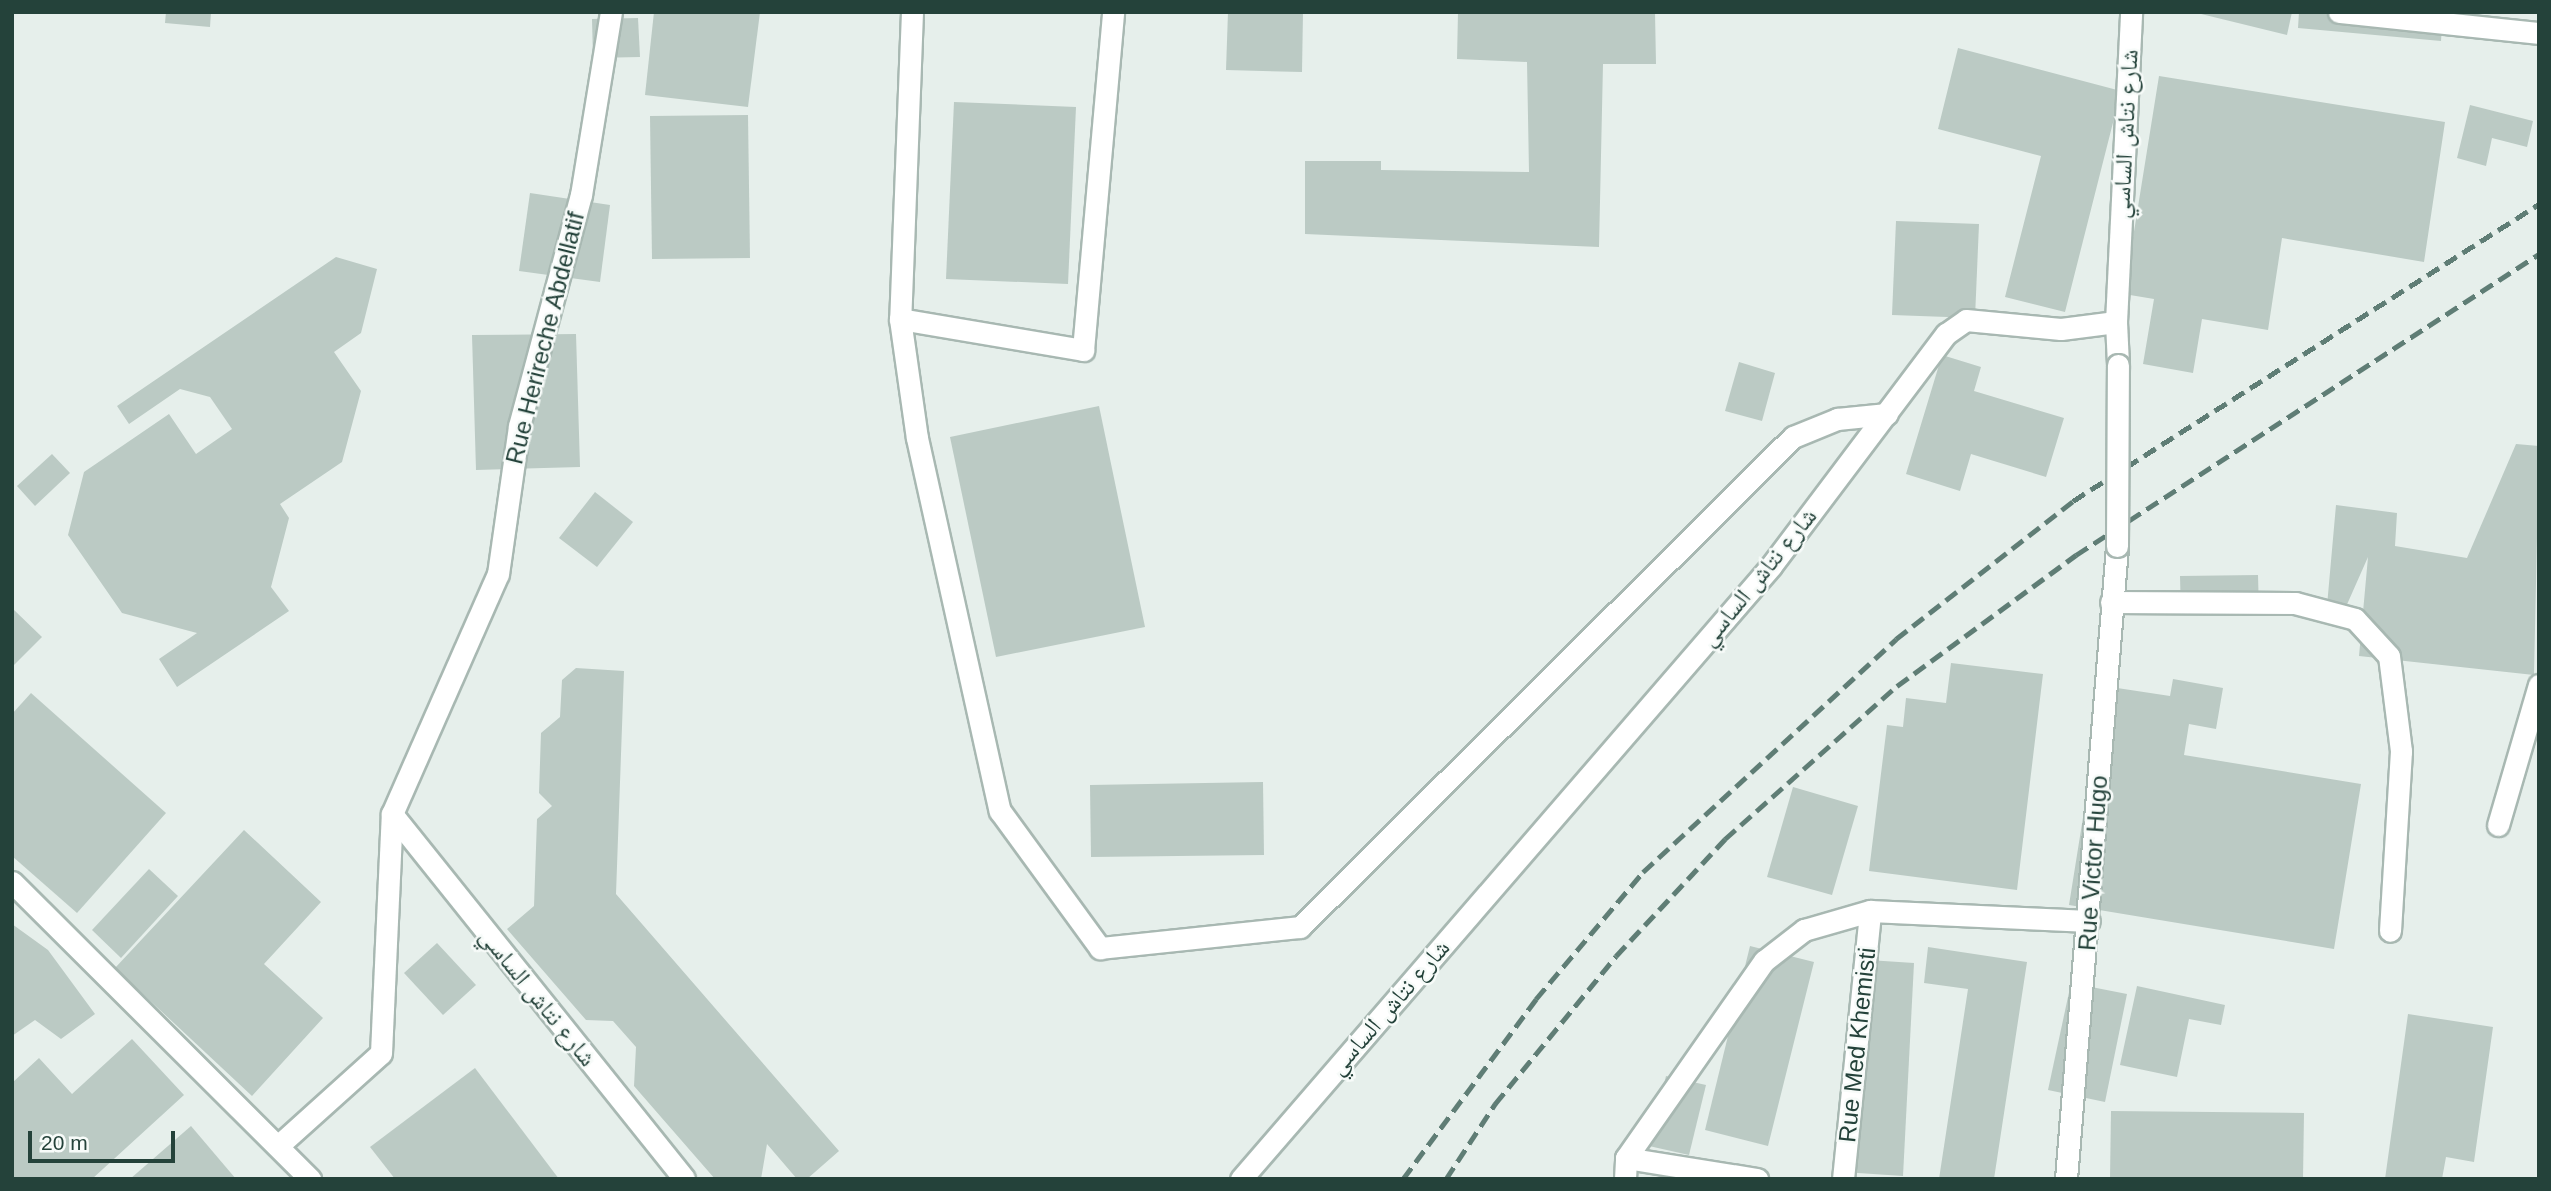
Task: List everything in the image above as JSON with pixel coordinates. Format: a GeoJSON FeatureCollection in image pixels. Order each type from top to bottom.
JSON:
{"type":"FeatureCollection","features":[{"type":"Feature","properties":{"kind":"street","name":"Rue Herireche Abdellatif"},"geometry":{"type":"LineString","coordinates":[[279,1145],[381,1053],[392,814],[498,574],[519,426],[580,195],[611,12]]}},
{"type":"Feature","properties":{"kind":"street"},"geometry":{"type":"LineString","coordinates":[[912,12],[900,319],[917,438],[1000,811],[1100,948],[1300,927],[1793,437],[1837,419],[1887,414]]}},
{"type":"Feature","properties":{"kind":"street"},"geometry":{"type":"LineString","coordinates":[[900,319],[1083,350],[1114,12]]}},
{"type":"Feature","properties":{"kind":"street","name":"شارع نتاش الساسي"},"geometry":{"type":"LineString","coordinates":[[1241,1179],[1771,566],[1946,334],[1966,320],[2061,329],[2116,322],[2132,12]]}},
{"type":"Feature","properties":{"kind":"street"},"geometry":{"type":"LineString","coordinates":[[2339,12],[2470,17],[2539,33]]}},
{"type":"Feature","properties":{"kind":"street","name":"Rue Victor Hugo"},"geometry":{"type":"LineString","coordinates":[[2066,1179],[2089,921],[2117,546],[2116,322]]}},
{"type":"Feature","properties":{"kind":"street"},"geometry":{"type":"LineString","coordinates":[[2111,603],[2295,603],[2355,619],[2389,656],[2401,751],[2390,931]]}},
{"type":"Feature","properties":{"kind":"street"},"geometry":{"type":"LineString","coordinates":[[2498,825],[2539,685]]}},
{"type":"Feature","properties":{"kind":"street","name":"شارع نتاش الساسي"},"geometry":{"type":"LineString","coordinates":[[392,814],[684,1179]]}},
{"type":"Feature","properties":{"kind":"street"},"geometry":{"type":"LineString","coordinates":[[12,882],[279,1145],[310,1179]]}},
{"type":"Feature","properties":{"kind":"street"},"geometry":{"type":"LineString","coordinates":[[1757,1179],[1625,1168],[1764,961],[1804,930],[1871,911],[2089,921]]}},
{"type":"Feature","properties":{"kind":"street","name":"Rue Med Khemisti"},"geometry":{"type":"LineString","coordinates":[[1843,1179],[1871,911]]}},
{"type":"Feature","properties":{"kind":"building"},"geometry":{"type":"Polygon","coordinates":[[[166,12],[211,12],[210,27],[165,23],[166,12]]]}},
{"type":"Feature","properties":{"kind":"building"},"geometry":{"type":"Polygon","coordinates":[[[654,12],[760,12],[748,107],[645,95],[654,12]]]}},
{"type":"Feature","properties":{"kind":"building"},"geometry":{"type":"Polygon","coordinates":[[[1228,12],[1303,12],[1302,72],[1226,70],[1228,12]]]}},
{"type":"Feature","properties":{"kind":"building"},"geometry":{"type":"Polygon","coordinates":[[[1458,12],[1655,12],[1656,64],[1603,64],[1599,247],[1305,234],[1305,161],[1381,161],[1381,170],[1529,172],[1527,62],[1457,59],[1458,12]]]}},
{"type":"Feature","properties":{"kind":"building"},"geometry":{"type":"Polygon","coordinates":[[[2193,12],[2292,12],[2287,35],[2193,12]]]}},
{"type":"Feature","properties":{"kind":"building"},"geometry":{"type":"Polygon","coordinates":[[[2299,12],[2443,12],[2441,41],[2298,28],[2299,12]]]}},
{"type":"Feature","properties":{"kind":"building"},"geometry":{"type":"Polygon","coordinates":[[[638,18],[640,57],[593,58],[592,19],[638,18]]]}},
{"type":"Feature","properties":{"kind":"building"},"geometry":{"type":"Polygon","coordinates":[[[1958,48],[2121,91],[2065,312],[2005,297],[2041,156],[1938,129],[1958,48]]]}},
{"type":"Feature","properties":{"kind":"building"},"geometry":{"type":"Polygon","coordinates":[[[2159,76],[2445,122],[2424,262],[2282,238],[2268,330],[2202,319],[2193,373],[2143,364],[2154,299],[2124,294],[2159,76]]]}},
{"type":"Feature","properties":{"kind":"building"},"geometry":{"type":"Polygon","coordinates":[[[954,102],[1076,107],[1068,284],[946,279],[954,102]]]}},
{"type":"Feature","properties":{"kind":"building"},"geometry":{"type":"Polygon","coordinates":[[[2470,105],[2533,121],[2527,147],[2492,138],[2486,166],[2457,158],[2470,105]]]}},
{"type":"Feature","properties":{"kind":"building"},"geometry":{"type":"Polygon","coordinates":[[[748,115],[750,258],[652,259],[650,116],[748,115]]]}},
{"type":"Feature","properties":{"kind":"building"},"geometry":{"type":"Polygon","coordinates":[[[530,193],[610,205],[600,282],[519,271],[530,193]]]}},
{"type":"Feature","properties":{"kind":"building"},"geometry":{"type":"Polygon","coordinates":[[[1896,221],[1979,224],[1975,318],[1892,315],[1896,221]]]}},
{"type":"Feature","properties":{"kind":"building"},"geometry":{"type":"Polygon","coordinates":[[[336,257],[377,269],[361,333],[334,352],[361,391],[342,462],[280,504],[289,518],[271,587],[289,611],[177,687],[159,659],[197,633],[122,613],[68,535],[84,472],[169,414],[196,454],[232,429],[210,397],[180,389],[129,424],[117,406],[336,257]]]}},
{"type":"Feature","properties":{"kind":"building"},"geometry":{"type":"Polygon","coordinates":[[[576,334],[580,467],[476,470],[472,335],[576,334]]]}},
{"type":"Feature","properties":{"kind":"building"},"geometry":{"type":"Polygon","coordinates":[[[1942,355],[1981,367],[1974,391],[2064,418],[2046,477],[1971,454],[1960,491],[1906,474],[1942,355]]]}},
{"type":"Feature","properties":{"kind":"building"},"geometry":{"type":"Polygon","coordinates":[[[1739,362],[1775,373],[1762,421],[1725,411],[1739,362]]]}},
{"type":"Feature","properties":{"kind":"building"},"geometry":{"type":"Polygon","coordinates":[[[1099,406],[1145,627],[996,657],[950,437],[1099,406]]]}},
{"type":"Feature","properties":{"kind":"building"},"geometry":{"type":"Polygon","coordinates":[[[2516,444],[2539,446],[2534,675],[2359,656],[2368,557],[2345,609],[2326,617],[2336,505],[2397,513],[2395,546],[2467,558],[2516,444]]]}},
{"type":"Feature","properties":{"kind":"building"},"geometry":{"type":"Polygon","coordinates":[[[52,454],[70,473],[35,506],[17,486],[52,454]]]}},
{"type":"Feature","properties":{"kind":"building"},"geometry":{"type":"Polygon","coordinates":[[[595,492],[633,522],[597,567],[559,538],[595,492]]]}},
{"type":"Feature","properties":{"kind":"building"},"geometry":{"type":"Polygon","coordinates":[[[2258,575],[2259,612],[2181,614],[2180,576],[2258,575]]]}},
{"type":"Feature","properties":{"kind":"building"},"geometry":{"type":"Polygon","coordinates":[[[12,608],[42,637],[12,667],[12,608]]]}},
{"type":"Feature","properties":{"kind":"building"},"geometry":{"type":"Polygon","coordinates":[[[1951,663],[2043,674],[2017,890],[1869,871],[1887,725],[1903,727],[1906,698],[1946,703],[1951,663]]]}},
{"type":"Feature","properties":{"kind":"building"},"geometry":{"type":"Polygon","coordinates":[[[576,668],[624,671],[616,894],[839,1151],[807,1179],[797,1179],[767,1144],[761,1179],[715,1179],[634,1086],[636,1047],[613,1021],[586,1020],[507,929],[534,906],[537,819],[552,806],[539,793],[541,733],[560,717],[562,680],[576,668]]]}},
{"type":"Feature","properties":{"kind":"building"},"geometry":{"type":"Polygon","coordinates":[[[2173,679],[2223,688],[2216,729],[2189,724],[2184,755],[2361,784],[2334,949],[2069,905],[2104,686],[2170,696],[2173,679]]]}},
{"type":"Feature","properties":{"kind":"building"},"geometry":{"type":"Polygon","coordinates":[[[31,693],[166,813],[77,913],[12,856],[12,714],[31,693]]]}},
{"type":"Feature","properties":{"kind":"building"},"geometry":{"type":"Polygon","coordinates":[[[1263,782],[1264,855],[1091,857],[1090,785],[1263,782]]]}},
{"type":"Feature","properties":{"kind":"building"},"geometry":{"type":"Polygon","coordinates":[[[1793,787],[1858,806],[1832,895],[1767,877],[1793,787]]]}},
{"type":"Feature","properties":{"kind":"building"},"geometry":{"type":"Polygon","coordinates":[[[244,830],[321,902],[264,964],[323,1018],[252,1096],[115,968],[244,830]]]}},
{"type":"Feature","properties":{"kind":"building"},"geometry":{"type":"Polygon","coordinates":[[[149,869],[178,896],[121,958],[92,930],[149,869]]]}},
{"type":"Feature","properties":{"kind":"building"},"geometry":{"type":"Polygon","coordinates":[[[12,924],[48,950],[95,1014],[61,1039],[35,1020],[12,1036],[12,924]]]}},
{"type":"Feature","properties":{"kind":"building"},"geometry":{"type":"Polygon","coordinates":[[[437,943],[476,985],[443,1015],[404,973],[437,943]]]}},
{"type":"Feature","properties":{"kind":"building"},"geometry":{"type":"Polygon","coordinates":[[[1750,946],[1814,962],[1768,1146],[1705,1130],[1750,946]]]}},
{"type":"Feature","properties":{"kind":"building"},"geometry":{"type":"Polygon","coordinates":[[[1928,947],[2027,962],[1994,1179],[1939,1179],[1968,989],[1924,983],[1928,947]]]}},
{"type":"Feature","properties":{"kind":"building"},"geometry":{"type":"Polygon","coordinates":[[[1853,959],[1914,963],[1903,1176],[1843,1172],[1853,959]]]}},
{"type":"Feature","properties":{"kind":"building"},"geometry":{"type":"Polygon","coordinates":[[[2071,983],[2127,994],[2105,1102],[2048,1090],[2071,983]]]}},
{"type":"Feature","properties":{"kind":"building"},"geometry":{"type":"Polygon","coordinates":[[[2137,986],[2225,1005],[2221,1025],[2189,1019],[2177,1077],[2120,1065],[2137,986]]]}},
{"type":"Feature","properties":{"kind":"building"},"geometry":{"type":"Polygon","coordinates":[[[2408,1014],[2493,1027],[2474,1162],[2446,1157],[2442,1179],[2385,1179],[2408,1014]]]}},
{"type":"Feature","properties":{"kind":"building"},"geometry":{"type":"Polygon","coordinates":[[[132,1039],[184,1095],[92,1179],[12,1179],[12,1083],[39,1058],[72,1094],[132,1039]]]}},
{"type":"Feature","properties":{"kind":"building"},"geometry":{"type":"Polygon","coordinates":[[[475,1068],[559,1179],[395,1179],[370,1147],[475,1068]]]}},
{"type":"Feature","properties":{"kind":"building"},"geometry":{"type":"Polygon","coordinates":[[[1666,1076],[1706,1085],[1689,1155],[1649,1146],[1666,1076]]]}},
{"type":"Feature","properties":{"kind":"building"},"geometry":{"type":"Polygon","coordinates":[[[2111,1111],[2304,1113],[2303,1179],[2110,1179],[2111,1111]]]}},
{"type":"Feature","properties":{"kind":"building"},"geometry":{"type":"Polygon","coordinates":[[[191,1126],[236,1179],[130,1179],[191,1126]]]}},
{"type":"Feature","properties":{"kind":"railway"},"geometry":{"type":"LineString","coordinates":[[1403,1179],[1536,999],[1643,872],[1896,639],[2073,501],[2539,204]]}},
{"type":"Feature","properties":{"kind":"railway"},"geometry":{"type":"LineString","coordinates":[[1446,1179],[1495,1104],[1616,956],[1725,839],[1897,686],[2076,555],[2539,254]]}}]}
